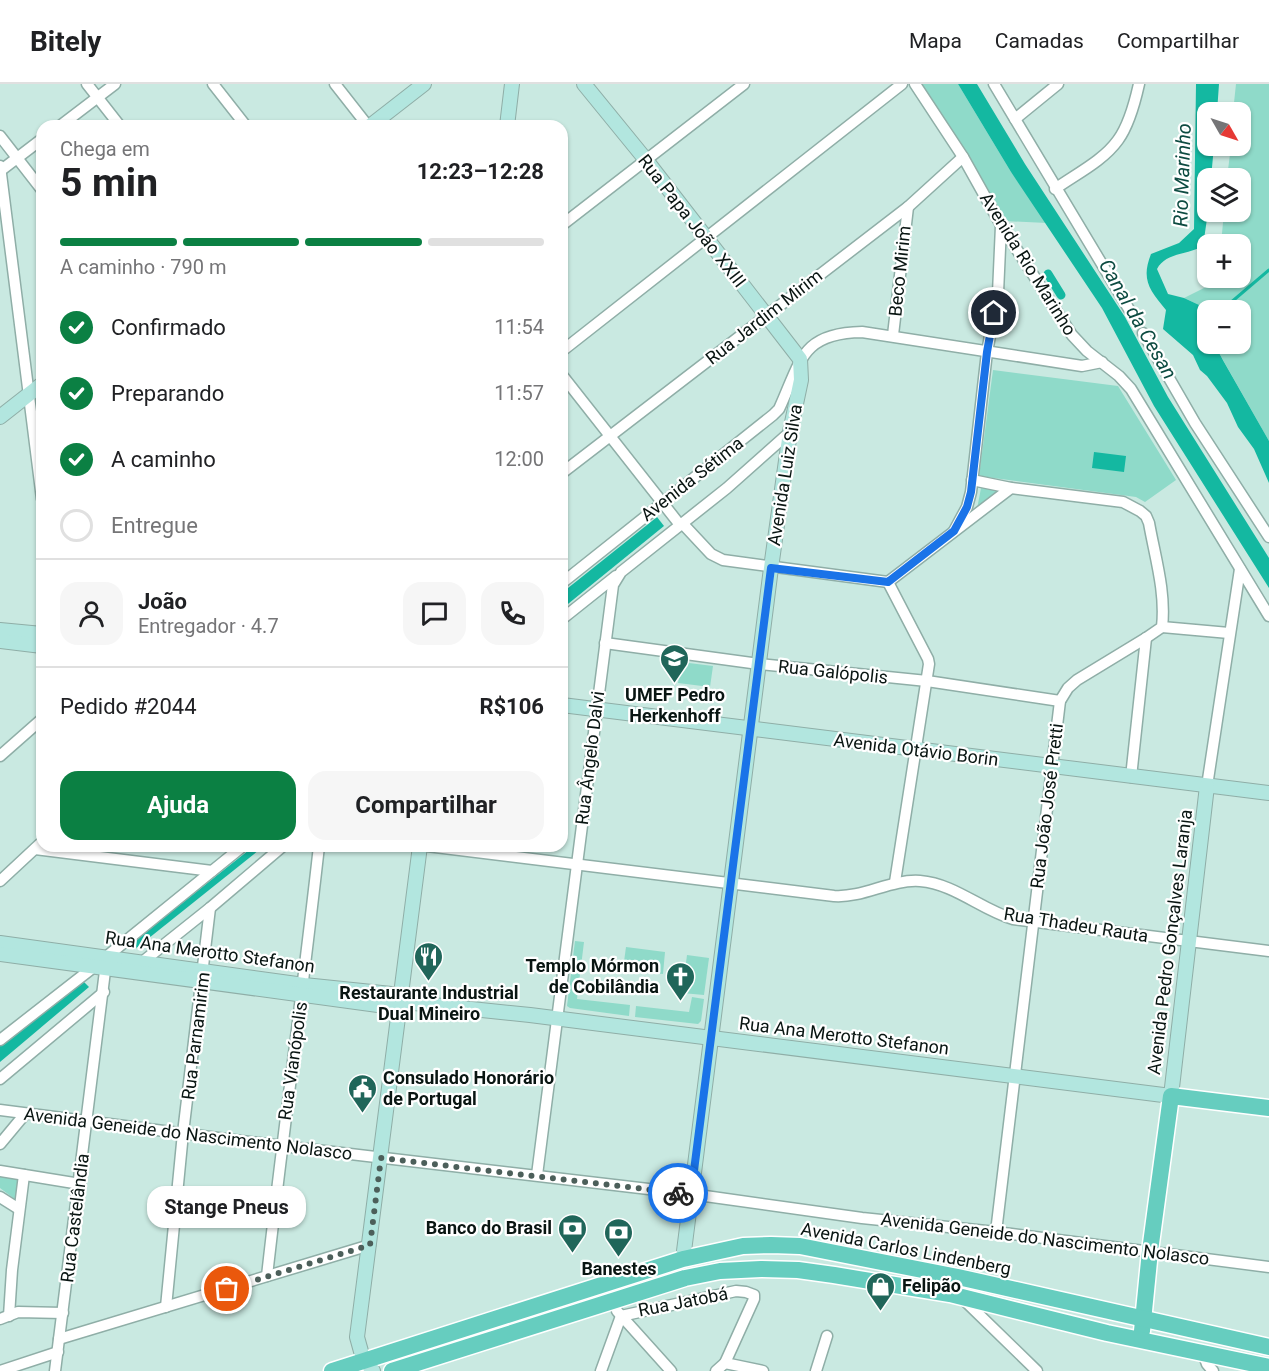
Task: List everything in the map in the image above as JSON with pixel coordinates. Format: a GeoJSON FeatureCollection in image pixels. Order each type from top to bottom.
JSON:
{"type":"FeatureCollection","features":[{"type":"Feature","properties":{"kind":"main road","name":"Rua Ana Merotto Stefanon"},"geometry":{"type":"LineString","coordinates":[[1171,1096],[1269,1108]]}},
{"type":"Feature","properties":{"kind":"main road","name":"Avenida Pedro Gonçalves Laranja"},"geometry":{"type":"LineString","coordinates":[[1140,1340],[1171,1096]]}},
{"type":"Feature","properties":{"kind":"main road","name":"Avenida Carlos Lindenberg"},"geometry":{"type":"LineString","coordinates":[[332,1371],[369,1366],[683,1259],[744,1246],[800,1246],[958,1277],[1269,1347]]}},
{"type":"Feature","properties":{"kind":"main road","name":"Avenida Carlos Lindenberg"},"geometry":{"type":"LineString","coordinates":[[392,1371],[685,1278],[720,1270],[761,1269],[798,1270],[960,1296],[1140,1340],[1269,1367]]}},
{"type":"Feature","properties":{"kind":"street"},"geometry":{"type":"LineString","coordinates":[[87,84],[115,120]]}},
{"type":"Feature","properties":{"kind":"street"},"geometry":{"type":"LineString","coordinates":[[68,120],[114,84]]}},
{"type":"Feature","properties":{"kind":"street"},"geometry":{"type":"LineString","coordinates":[[213,84],[241,120]]}},
{"type":"Feature","properties":{"kind":"street"},"geometry":{"type":"LineString","coordinates":[[335,84],[364,120]]}},
{"type":"Feature","properties":{"kind":"street"},"geometry":{"type":"LineString","coordinates":[[377,120],[424,84]]}},
{"type":"Feature","properties":{"kind":"street"},"geometry":{"type":"LineString","coordinates":[[508,120],[512,84]]}},
{"type":"Feature","properties":{"kind":"street","name":"Rua Papa João XXIII"},"geometry":{"type":"LineString","coordinates":[[584,84],[646,160],[800,359]]}},
{"type":"Feature","properties":{"kind":"street"},"geometry":{"type":"LineString","coordinates":[[568,220],[744,84]]}},
{"type":"Feature","properties":{"kind":"street"},"geometry":{"type":"LineString","coordinates":[[568,346],[902,84]]}},
{"type":"Feature","properties":{"kind":"street","name":"Avenida Rio Marinho"},"geometry":{"type":"LineString","coordinates":[[915,84],[963,157],[1001,225],[1072,335],[1131,389],[1269,615]]}},
{"type":"Feature","properties":{"kind":"street"},"geometry":{"type":"LineString","coordinates":[[994,84],[1130,312]]}},
{"type":"Feature","properties":{"kind":"street"},"geometry":{"type":"LineString","coordinates":[[1015,119],[1058,84]]}},
{"type":"Feature","properties":{"kind":"street"},"geometry":{"type":"LineString","coordinates":[[1055,189],[1107,152],[1118,140],[1125,127],[1139,84]]}},
{"type":"Feature","properties":{"kind":"street"},"geometry":{"type":"LineString","coordinates":[[0,136],[36,182]]}},
{"type":"Feature","properties":{"kind":"street"},"geometry":{"type":"LineString","coordinates":[[36,144],[0,169],[36,451]]}},
{"type":"Feature","properties":{"kind":"street","name":"Rua Jardim Mirim"},"geometry":{"type":"LineString","coordinates":[[568,468],[908,207],[963,157]]}},
{"type":"Feature","properties":{"kind":"street","name":"Beco Mirim"},"geometry":{"type":"LineString","coordinates":[[893,335],[908,207]]}},
{"type":"Feature","properties":{"kind":"street"},"geometry":{"type":"LineString","coordinates":[[954,531],[967,507],[972,480],[987,352],[998,293],[1001,225]]}},
{"type":"Feature","properties":{"kind":"street"},"geometry":{"type":"LineString","coordinates":[[800,359],[819,341],[830,335],[862,332],[1082,366],[1102,362]]}},
{"type":"Feature","properties":{"kind":"street"},"geometry":{"type":"LineString","coordinates":[[1143,333],[1195,423],[1269,537]]}},
{"type":"Feature","properties":{"kind":"street","name":"Avenida Luiz Silva"},"geometry":{"type":"LineString","coordinates":[[683,1259],[771,568],[790,432],[801,380],[800,359]]}},
{"type":"Feature","properties":{"kind":"street","name":"Avenida Sétima"},"geometry":{"type":"LineString","coordinates":[[568,578],[773,415],[779,409],[800,359]]}},
{"type":"Feature","properties":{"kind":"street"},"geometry":{"type":"LineString","coordinates":[[568,383],[662,502],[681,524],[718,559],[771,568],[888,582],[1011,488]]}},
{"type":"Feature","properties":{"kind":"street"},"geometry":{"type":"LineString","coordinates":[[0,417],[36,389]]}},
{"type":"Feature","properties":{"kind":"street","name":"Rua Ângelo Dalvi"},"geometry":{"type":"LineString","coordinates":[[568,615],[606,589],[621,572],[727,488],[790,432]]}},
{"type":"Feature","properties":{"kind":"street"},"geometry":{"type":"LineString","coordinates":[[972,480],[1011,488],[1123,502],[1140,511],[1149,524],[1162,596],[1161,627],[1229,633]]}},
{"type":"Feature","properties":{"kind":"street","name":"Avenida Pedro Gonçalves Laranja"},"geometry":{"type":"LineString","coordinates":[[1171,1096],[1207,786],[1240,569]]}},
{"type":"Feature","properties":{"kind":"street"},"geometry":{"type":"LineString","coordinates":[[888,582],[928,658],[927,681],[896,882]]}},
{"type":"Feature","properties":{"kind":"street","name":"Rua Ângelo Dalvi"},"geometry":{"type":"LineString","coordinates":[[537,1175],[605,643],[606,589]]}},
{"type":"Feature","properties":{"kind":"street","name":"Rua João José Pretti"},"geometry":{"type":"LineString","coordinates":[[996,1232],[1060,701],[1068,688],[1077,680],[1161,627]]}},
{"type":"Feature","properties":{"kind":"street"},"geometry":{"type":"LineString","coordinates":[[0,630],[36,633]]}},
{"type":"Feature","properties":{"kind":"street"},"geometry":{"type":"LineString","coordinates":[[1131,777],[1146,638]]}},
{"type":"Feature","properties":{"kind":"street"},"geometry":{"type":"LineString","coordinates":[[0,641],[36,645]]}},
{"type":"Feature","properties":{"kind":"street","name":"Rua Galópolis"},"geometry":{"type":"LineString","coordinates":[[605,643],[759,664],[927,681],[1060,701]]}},
{"type":"Feature","properties":{"kind":"street","name":"Avenida Otávio Borin"},"geometry":{"type":"LineString","coordinates":[[568,706],[1053,768],[1269,793]]}},
{"type":"Feature","properties":{"kind":"street"},"geometry":{"type":"LineString","coordinates":[[0,756],[36,724]]}},
{"type":"Feature","properties":{"kind":"street"},"geometry":{"type":"LineString","coordinates":[[0,881],[36,848]]}},
{"type":"Feature","properties":{"kind":"street"},"geometry":{"type":"LineString","coordinates":[[80,852],[212,871]]}},
{"type":"Feature","properties":{"kind":"street"},"geometry":{"type":"LineString","coordinates":[[0,1040],[103,963],[236,852]]}},
{"type":"Feature","properties":{"kind":"street"},"geometry":{"type":"LineString","coordinates":[[141,963],[276,852]]}},
{"type":"Feature","properties":{"kind":"street","name":"Rua Vianópolis"},"geometry":{"type":"LineString","coordinates":[[267,1276],[318,852]]}},
{"type":"Feature","properties":{"kind":"street"},"geometry":{"type":"LineString","coordinates":[[369,1366],[359,1349],[357,1337],[419,852]]}},
{"type":"Feature","properties":{"kind":"street","name":"Rua Thadeu Rauta"},"geometry":{"type":"LineString","coordinates":[[477,852],[840,896],[852,895],[896,882],[920,881],[938,884],[1003,916],[1033,922],[1269,951]]}},
{"type":"Feature","properties":{"kind":"street","name":"Rua Parnamirim"},"geometry":{"type":"LineString","coordinates":[[166,1307],[183,1133],[210,908]]}},
{"type":"Feature","properties":{"kind":"street","name":"Rua Ana Merotto Stefanon"},"geometry":{"type":"LineString","coordinates":[[0,942],[103,963],[141,963],[203,976]]}},
{"type":"Feature","properties":{"kind":"street","name":"Rua Ana Merotto Stefanon"},"geometry":{"type":"LineString","coordinates":[[0,954],[103,963],[1171,1096]]}},
{"type":"Feature","properties":{"kind":"street","name":"Rua Castelândia"},"geometry":{"type":"LineString","coordinates":[[55,1371],[104,992],[103,963]]}},
{"type":"Feature","properties":{"kind":"street"},"geometry":{"type":"LineString","coordinates":[[0,1079],[104,992]]}},
{"type":"Feature","properties":{"kind":"street","name":"Avenida Geneide do Nascimento Nolasco"},"geometry":{"type":"LineString","coordinates":[[0,1110],[1269,1267]]}},
{"type":"Feature","properties":{"kind":"street"},"geometry":{"type":"LineString","coordinates":[[0,1144],[25,1114]]}},
{"type":"Feature","properties":{"kind":"street"},"geometry":{"type":"LineString","coordinates":[[0,1171],[80,1184]]}},
{"type":"Feature","properties":{"kind":"street"},"geometry":{"type":"LineString","coordinates":[[24,1175],[5,1318],[27,1311],[63,1313]]}},
{"type":"Feature","properties":{"kind":"street"},"geometry":{"type":"LineString","coordinates":[[0,1197],[19,1209]]}},
{"type":"Feature","properties":{"kind":"street"},"geometry":{"type":"LineString","coordinates":[[59,1340],[370,1245]]}},
{"type":"Feature","properties":{"kind":"street","name":"Rua Jatobá"},"geometry":{"type":"LineString","coordinates":[[601,1371],[621,1316],[736,1292],[754,1295],[725,1363],[716,1371]]}},
{"type":"Feature","properties":{"kind":"street"},"geometry":{"type":"LineString","coordinates":[[960,1296],[1038,1371]]}},
{"type":"Feature","properties":{"kind":"street"},"geometry":{"type":"LineString","coordinates":[[608,1301],[671,1371]]}},
{"type":"Feature","properties":{"kind":"street"},"geometry":{"type":"LineString","coordinates":[[816,1371],[827,1336]]}},
{"type":"Feature","properties":{"kind":"street"},"geometry":{"type":"LineString","coordinates":[[0,1371],[58,1352]]}},
{"type":"Feature","properties":{"kind":"street"},"geometry":{"type":"LineString","coordinates":[[1203,1353],[1207,1364],[1213,1371]]}},
{"type":"Feature","properties":{"kind":"street"},"geometry":{"type":"LineString","coordinates":[[725,1363],[763,1371]]}},
{"type":"Feature","properties":{"kind":"shaded area"},"geometry":{"type":"Polygon","coordinates":[[[919,84],[958,84],[1011,172],[1047,223],[1003,221],[919,84]]]}},
{"type":"Feature","properties":{"kind":"shaded area"},"geometry":{"type":"Polygon","coordinates":[[[958,84],[977,84],[1025,164],[1125,317],[1168,397],[1269,558],[1269,588],[1154,406],[1102,308],[1011,172],[958,84]]]}},
{"type":"Feature","properties":{"kind":"shaded area"},"geometry":{"type":"Polygon","coordinates":[[[1196,84],[1219,84],[1218,102],[1197,102],[1197,156],[1213,156],[1212,168],[1197,168],[1197,222],[1207,222],[1205,234],[1197,234],[1197,249],[1166,260],[1157,269],[1168,294],[1197,304],[1197,354],[1220,354],[1269,441],[1269,483],[1254,449],[1238,427],[1227,403],[1200,370],[1193,355],[1163,329],[1166,310],[1148,284],[1147,270],[1151,254],[1179,243],[1194,229],[1196,84]]]}},
{"type":"Feature","properties":{"kind":"shaded area"},"geometry":{"type":"Polygon","coordinates":[[[1236,84],[1269,84],[1269,441],[1220,354],[1251,354],[1251,300],[1197,300],[1197,304],[1184,298],[1204,288],[1251,288],[1251,234],[1222,234],[1223,222],[1251,222],[1251,168],[1228,168],[1230,156],[1251,156],[1251,102],[1234,102],[1236,84]]]}},
{"type":"Feature","properties":{"kind":"shaded area"},"geometry":{"type":"Polygon","coordinates":[[[993,370],[1118,386],[1176,480],[1145,502],[1136,497],[979,476],[993,370]]]}},
{"type":"Feature","properties":{"kind":"shaded area"},"geometry":{"type":"Polygon","coordinates":[[[1094,452],[1126,456],[1124,472],[1092,468],[1094,452]]]}},
{"type":"Feature","properties":{"kind":"shaded area"},"geometry":{"type":"Polygon","coordinates":[[[981,488],[999,491],[977,509],[981,488]]]}},
{"type":"Feature","properties":{"kind":"shaded area"},"geometry":{"type":"Polygon","coordinates":[[[657,517],[664,526],[568,604],[568,588],[657,517]]]}},
{"type":"Feature","properties":{"kind":"shaded area"},"geometry":{"type":"Polygon","coordinates":[[[681,662],[713,666],[710,687],[678,683],[681,662]]]}},
{"type":"Feature","properties":{"kind":"shaded area"},"geometry":{"type":"Polygon","coordinates":[[[246,852],[256,852],[134,950],[128,946],[246,852]]]}},
{"type":"Feature","properties":{"kind":"shaded area"},"geometry":{"type":"Polygon","coordinates":[[[575,941],[584,942],[577,999],[630,1005],[629,1016],[567,1006],[575,941]]]}},
{"type":"Feature","properties":{"kind":"shaded area"},"geometry":{"type":"Polygon","coordinates":[[[626,947],[665,952],[663,974],[623,969],[626,947]]]}},
{"type":"Feature","properties":{"kind":"shaded area"},"geometry":{"type":"Polygon","coordinates":[[[687,955],[709,958],[704,995],[682,993],[687,955]]]}},
{"type":"Feature","properties":{"kind":"shaded area"},"geometry":{"type":"Polygon","coordinates":[[[82,980],[89,987],[0,1062],[0,1046],[82,980]]]}},
{"type":"Feature","properties":{"kind":"shaded area"},"geometry":{"type":"Polygon","coordinates":[[[692,997],[704,999],[701,1021],[698,1024],[635,1017],[636,1006],[689,1012],[692,997]]]}},
{"type":"Feature","properties":{"kind":"shaded area"},"geometry":{"type":"Polygon","coordinates":[[[0,1174],[22,1179],[16,1200],[0,1188],[0,1174]]]}},
{"type":"Feature","properties":{"kind":"waterway"},"geometry":{"type":"LineString","coordinates":[[1234,300],[1269,270]]}},
{"type":"Feature","properties":{"kind":"waterway"},"geometry":{"type":"LineString","coordinates":[[1048,274],[1061,295]]}},
{"type":"Feature","properties":{"kind":"way so far"},"geometry":{"type":"LineString","coordinates":[[227,1289],[370,1245],[381,1158],[678,1193]]}},
{"type":"Feature","properties":{"kind":"place","name":"UMEF Pedro Herkenhoff"},"geometry":{"type":"Point","coordinates":[675,684]}},
{"type":"Feature","properties":{"kind":"place","name":"Restaurante Industrial Dual Mineiro"},"geometry":{"type":"Point","coordinates":[429,982]}},
{"type":"Feature","properties":{"kind":"place","name":"Templo Mórmon de Cobilândia"},"geometry":{"type":"Point","coordinates":[680,1002]}},
{"type":"Feature","properties":{"kind":"place","name":"Consulado Honorário de Portugal"},"geometry":{"type":"Point","coordinates":[362,1114]}},
{"type":"Feature","properties":{"kind":"place","name":"Banco do Brasil"},"geometry":{"type":"Point","coordinates":[573,1254]}},
{"type":"Feature","properties":{"kind":"place","name":"Banestes"},"geometry":{"type":"Point","coordinates":[619,1258]}},
{"type":"Feature","properties":{"kind":"place","name":"Stange Pneus"},"geometry":{"type":"Point","coordinates":[227,1289]}},
{"type":"Feature","properties":{"kind":"place","name":"Felipão"},"geometry":{"type":"Point","coordinates":[881,1312]}},
{"type":"Feature","properties":{"kind":"route"},"geometry":{"type":"LineString","coordinates":[[678,1193],[691,1194],[771,568],[888,582],[954,531],[967,507],[971,492],[987,352],[994,313]]}},
{"type":"Feature","properties":{"kind":"water label","name":"Rio Marinho"},"geometry":{"type":"Point","coordinates":[1182,175]}},
{"type":"Feature","properties":{"kind":"water label","name":"Canal da Cesan"},"geometry":{"type":"Point","coordinates":[1138,319]}}]}
